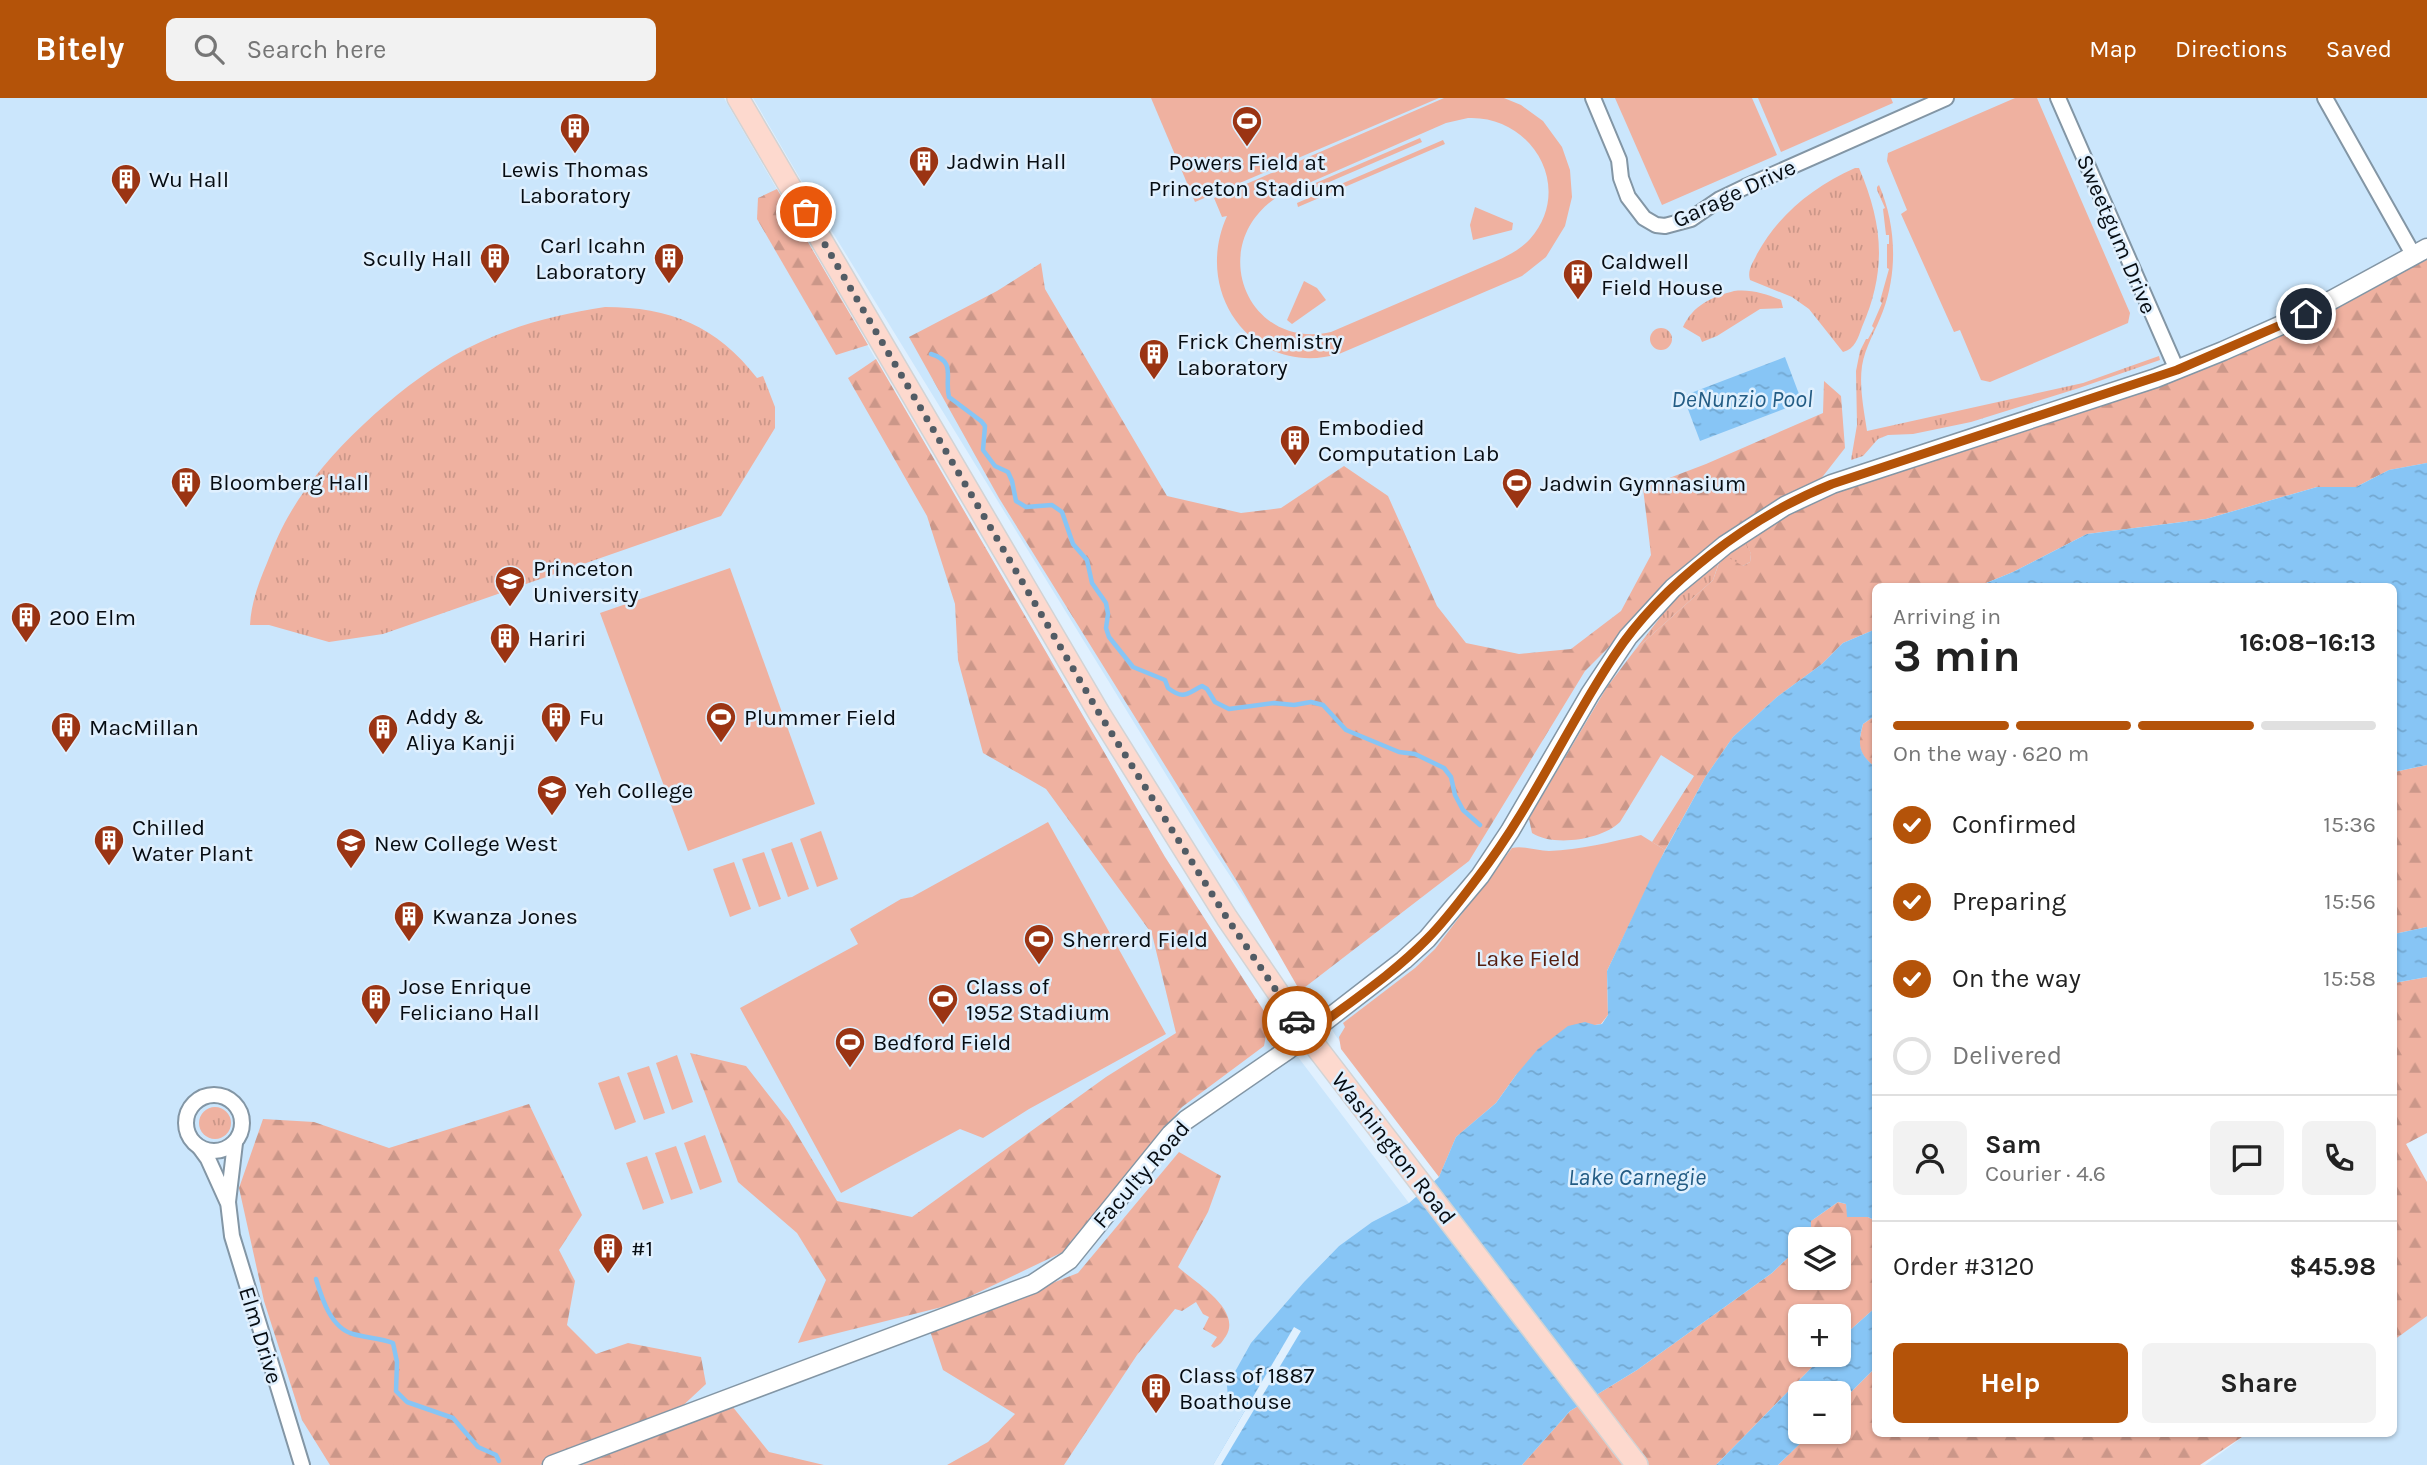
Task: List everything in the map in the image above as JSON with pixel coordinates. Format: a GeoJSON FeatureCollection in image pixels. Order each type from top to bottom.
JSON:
{"type":"FeatureCollection","features":[{"type":"Feature","properties":{"kind":"main road","name":"Washington Road"},"geometry":{"type":"LineString","coordinates":[[738,98],[1099,713],[1227,918],[1307,1035],[1637,1465]]}},
{"type":"Feature","properties":{"kind":"street","name":"Garage Drive"},"geometry":{"type":"LineString","coordinates":[[1593,98],[1619,160],[1621,178],[1628,197],[1644,218],[1656,225],[1665,226],[1691,219],[1720,199],[1745,187],[1946,98]]}},
{"type":"Feature","properties":{"kind":"street","name":"Sweetgum Drive"},"geometry":{"type":"LineString","coordinates":[[2058,98],[2177,370]]}},
{"type":"Feature","properties":{"kind":"street"},"geometry":{"type":"LineString","coordinates":[[2325,98],[2421,252]]}},
{"type":"Feature","properties":{"kind":"street","name":"Faculty Road"},"geometry":{"type":"LineString","coordinates":[[552,1465],[1033,1284],[1069,1260],[1179,1127],[1204,1106],[1307,1035],[1427,939],[1453,909],[1510,831],[1590,694],[1628,637],[1657,604],[1705,560],[1757,523],[1814,491],[2177,370],[2306,314],[2421,252]]}},
{"type":"Feature","properties":{"kind":"street"},"geometry":{"type":"LineString","coordinates":[[213,1095],[228,1098],[239,1109],[243,1127],[235,1143],[220,1151],[209,1152],[199,1148],[188,1135],[186,1126],[187,1116],[197,1101],[213,1095]]}},
{"type":"Feature","properties":{"kind":"street","name":"Elm Drive"},"geometry":{"type":"LineString","coordinates":[[235,1143],[228,1202],[232,1236],[302,1465]]}},
{"type":"Feature","properties":{"kind":"street","name":"Elm Drive"},"geometry":{"type":"LineString","coordinates":[[199,1148],[208,1159],[228,1202]]}},
{"type":"Feature","properties":{"kind":"shaded area","name":"Princeton University"},"geometry":{"type":"Polygon","coordinates":[[[0,98],[724,98],[1165,857],[1269,1019],[1409,1203],[1372,1222],[1339,1246],[1304,1282],[1228,1397],[1245,1409],[1213,1465],[0,1465],[0,98]]]}},
{"type":"Feature","properties":{"kind":"shaded area"},"geometry":{"type":"Polygon","coordinates":[[[753,98],[2427,98],[2427,463],[2087,534],[1985,583],[1872,583],[1872,631],[1843,643],[1655,869],[1439,1177],[1336,1036],[1205,838],[809,194],[753,98]]]}},
{"type":"Feature","properties":{"kind":"shaded area"},"geometry":{"type":"Polygon","coordinates":[[[2427,1315],[2427,1465],[2205,1465],[2243,1437],[2397,1437],[2397,1332],[2427,1315]]]}},
{"type":"Feature","properties":{"kind":"green space","name":"Powers Field at Princeton Stadium"},"geometry":{"type":"Polygon","coordinates":[[[1151,98],[1439,98],[1195,202],[1151,98]]]}},
{"type":"Feature","properties":{"kind":"green space"},"geometry":{"type":"Polygon","coordinates":[[[1444,98],[1504,98],[1521,105],[1543,121],[1562,147],[1570,170],[1572,197],[1565,226],[1546,257],[1522,276],[1339,354],[1308,358],[1280,353],[1257,341],[1238,323],[1224,300],[1218,273],[1218,245],[1227,216],[1222,217],[1214,198],[1444,98]],[[1468,118],[1446,123],[1279,196],[1256,216],[1244,239],[1240,264],[1245,288],[1257,309],[1276,325],[1301,333],[1331,332],[1494,262],[1522,246],[1543,219],[1548,198],[1547,178],[1540,158],[1528,142],[1511,128],[1491,120],[1468,118]]]}},
{"type":"Feature","properties":{"kind":"green space"},"geometry":{"type":"Polygon","coordinates":[[[1615,98],[1752,98],[1777,155],[1662,205],[1615,98]]]}},
{"type":"Feature","properties":{"kind":"green space"},"geometry":{"type":"Polygon","coordinates":[[[1758,98],[1891,98],[1893,103],[1781,152],[1758,98]]]}},
{"type":"Feature","properties":{"kind":"green space"},"geometry":{"type":"Polygon","coordinates":[[[2015,98],[2037,98],[2130,313],[2128,323],[1990,382],[1981,380],[1960,330],[1954,332],[1901,214],[1907,210],[1887,161],[1888,153],[2015,98]]]}},
{"type":"Feature","properties":{"kind":"green space"},"geometry":{"type":"Polygon","coordinates":[[[1420,138],[1422,142],[1313,189],[1311,185],[1420,138]]]}},
{"type":"Feature","properties":{"kind":"green space"},"geometry":{"type":"Polygon","coordinates":[[[1443,140],[1445,144],[1298,207],[1297,203],[1443,140]]]}},
{"type":"Feature","properties":{"kind":"green space"},"geometry":{"type":"Polygon","coordinates":[[[1859,168],[1873,208],[1879,247],[1878,266],[1870,306],[1859,335],[1853,346],[1843,352],[1809,309],[1792,297],[1750,280],[1749,273],[1766,240],[1798,203],[1859,168]]]}},
{"type":"Feature","properties":{"kind":"green space"},"geometry":{"type":"Polygon","coordinates":[[[1879,185],[1892,231],[1893,264],[1888,296],[1862,366],[1861,390],[1867,431],[2083,383],[2159,356],[2160,360],[1971,422],[1913,434],[1888,435],[1878,439],[1863,456],[1851,460],[1857,425],[1856,371],[1860,351],[1874,328],[1872,326],[1882,303],[1880,301],[1889,269],[1889,235],[1886,235],[1885,208],[1877,190],[1879,185]]]}},
{"type":"Feature","properties":{"kind":"green space"},"geometry":{"type":"Polygon","coordinates":[[[777,189],[868,345],[836,355],[757,219],[758,198],[777,189]]]}},
{"type":"Feature","properties":{"kind":"green space"},"geometry":{"type":"Polygon","coordinates":[[[1475,207],[1513,223],[1512,230],[1473,240],[1470,225],[1475,207]]]}},
{"type":"Feature","properties":{"kind":"green space"},"geometry":{"type":"Polygon","coordinates":[[[2427,256],[2427,463],[2389,470],[2356,487],[2317,487],[2206,519],[2087,534],[1986,583],[1872,583],[1872,631],[1843,643],[1822,664],[1777,697],[1733,737],[1706,776],[1665,850],[1652,842],[1694,776],[1661,755],[1620,822],[1612,828],[1577,840],[1552,840],[1532,833],[1529,819],[1535,808],[1607,687],[1635,650],[1713,580],[1719,563],[1729,558],[1743,566],[1750,562],[1751,554],[1746,543],[1752,535],[1776,517],[1821,497],[2113,402],[2241,352],[2427,256]]]}},
{"type":"Feature","properties":{"kind":"green space"},"geometry":{"type":"Polygon","coordinates":[[[1041,263],[1045,289],[1167,496],[1241,513],[1281,508],[1344,466],[1388,496],[1437,606],[1466,643],[1519,654],[1571,649],[1621,611],[1651,555],[1643,488],[1823,413],[1824,381],[1841,396],[1845,448],[1820,480],[1726,535],[1585,671],[1469,861],[1300,991],[1238,883],[999,498],[909,337],[997,291],[1041,263]]]}},
{"type":"Feature","properties":{"kind":"green space"},"geometry":{"type":"Polygon","coordinates":[[[1304,281],[1317,288],[1326,300],[1292,324],[1287,320],[1304,281]]]}},
{"type":"Feature","properties":{"kind":"green space"},"geometry":{"type":"Polygon","coordinates":[[[1734,291],[1752,291],[1770,296],[1781,300],[1783,308],[1760,309],[1717,336],[1702,342],[1700,337],[1683,327],[1692,313],[1704,303],[1734,291]]]}},
{"type":"Feature","properties":{"kind":"green space"},"geometry":{"type":"Polygon","coordinates":[[[605,307],[651,311],[690,323],[726,345],[757,378],[763,376],[775,407],[775,428],[721,516],[383,634],[329,642],[269,625],[250,625],[261,578],[292,510],[342,445],[386,404],[431,370],[489,338],[546,319],[605,307]]]}},
{"type":"Feature","properties":{"kind":"green space"},"geometry":{"type":"Polygon","coordinates":[[[1661,328],[1669,331],[1672,339],[1669,347],[1661,350],[1653,347],[1650,339],[1653,331],[1661,328]]]}},
{"type":"Feature","properties":{"kind":"green space"},"geometry":{"type":"Polygon","coordinates":[[[876,359],[1165,857],[1269,1019],[1264,1046],[1182,1107],[1065,1251],[954,1304],[798,1343],[826,1280],[797,1233],[738,1182],[690,1053],[746,1066],[789,1121],[837,1201],[912,1217],[1106,1077],[1176,1033],[1152,934],[1046,789],[983,753],[958,660],[955,604],[927,516],[848,378],[876,359]]]}},
{"type":"Feature","properties":{"kind":"green space"},"geometry":{"type":"Polygon","coordinates":[[[1752,535],[1747,543],[1751,554],[1750,562],[1743,566],[1719,562],[1713,580],[1635,650],[1672,602],[1705,571],[1752,535]]]}},
{"type":"Feature","properties":{"kind":"green space","name":"Plummer Field"},"geometry":{"type":"Polygon","coordinates":[[[730,568],[815,804],[688,851],[600,613],[730,568]]]}},
{"type":"Feature","properties":{"kind":"green space"},"geometry":{"type":"Polygon","coordinates":[[[1872,718],[1872,764],[1860,749],[1863,724],[1872,718]]]}},
{"type":"Feature","properties":{"kind":"green space"},"geometry":{"type":"Polygon","coordinates":[[[2427,765],[2427,927],[2397,933],[2397,771],[2427,765]]]}},
{"type":"Feature","properties":{"kind":"green space"},"geometry":{"type":"Polygon","coordinates":[[[1048,822],[1166,1034],[1029,1109],[983,1138],[960,1129],[841,1193],[740,1008],[858,944],[850,929],[901,899],[912,897],[1048,822]]]}},
{"type":"Feature","properties":{"kind":"green space"},"geometry":{"type":"Polygon","coordinates":[[[821,831],[838,879],[817,887],[800,839],[821,831]]]}},
{"type":"Feature","properties":{"kind":"green space","name":"Lake Field"},"geometry":{"type":"Polygon","coordinates":[[[1641,835],[1665,850],[1607,971],[1608,1015],[1601,1024],[1595,1025],[1516,1075],[1496,1103],[1456,1137],[1439,1177],[1341,1049],[1339,1037],[1345,1027],[1343,1023],[1415,968],[1435,949],[1512,848],[1561,850],[1641,835]]]}},
{"type":"Feature","properties":{"kind":"green space"},"geometry":{"type":"Polygon","coordinates":[[[792,842],[809,889],[788,897],[771,849],[792,842]]]}},
{"type":"Feature","properties":{"kind":"green space"},"geometry":{"type":"Polygon","coordinates":[[[764,852],[781,899],[759,907],[742,859],[764,852]]]}},
{"type":"Feature","properties":{"kind":"green space"},"geometry":{"type":"Polygon","coordinates":[[[734,862],[751,909],[730,917],[713,869],[734,862]]]}},
{"type":"Feature","properties":{"kind":"green space"},"geometry":{"type":"Polygon","coordinates":[[[2427,977],[2427,1133],[2406,1144],[2427,1182],[2427,1316],[2397,1338],[2397,982],[2427,977]]]}},
{"type":"Feature","properties":{"kind":"green space"},"geometry":{"type":"Polygon","coordinates":[[[677,1055],[693,1102],[672,1110],[656,1063],[677,1055]]]}},
{"type":"Feature","properties":{"kind":"green space"},"geometry":{"type":"Polygon","coordinates":[[[649,1066],[665,1113],[644,1120],[627,1073],[649,1066]]]}},
{"type":"Feature","properties":{"kind":"green space"},"geometry":{"type":"Polygon","coordinates":[[[619,1076],[636,1122],[615,1130],[598,1083],[619,1076]]]}},
{"type":"Feature","properties":{"kind":"green space"},"geometry":{"type":"Polygon","coordinates":[[[529,1104],[582,1215],[559,1250],[575,1281],[567,1325],[596,1354],[628,1343],[701,1357],[706,1384],[676,1412],[540,1465],[330,1465],[302,1420],[264,1301],[239,1188],[263,1119],[314,1122],[389,1148],[529,1104]]]}},
{"type":"Feature","properties":{"kind":"green space"},"geometry":{"type":"Polygon","coordinates":[[[215,1107],[226,1112],[231,1123],[226,1134],[215,1139],[204,1134],[199,1123],[204,1112],[215,1107]]]}},
{"type":"Feature","properties":{"kind":"green space"},"geometry":{"type":"Polygon","coordinates":[[[705,1135],[722,1182],[700,1190],[684,1143],[705,1135]]]}},
{"type":"Feature","properties":{"kind":"green space"},"geometry":{"type":"Polygon","coordinates":[[[676,1146],[693,1193],[671,1200],[655,1153],[676,1146]]]}},
{"type":"Feature","properties":{"kind":"green space"},"geometry":{"type":"Polygon","coordinates":[[[1179,1152],[1221,1176],[1208,1212],[1178,1267],[1223,1307],[1228,1316],[1226,1336],[1214,1348],[1211,1346],[1217,1337],[1203,1329],[1209,1317],[1203,1314],[1196,1302],[1182,1311],[1175,1309],[1137,1355],[1064,1465],[947,1465],[988,1442],[1015,1414],[943,1370],[930,1331],[1078,1273],[1179,1152]]]}},
{"type":"Feature","properties":{"kind":"green space"},"geometry":{"type":"Polygon","coordinates":[[[647,1156],[664,1203],[643,1210],[626,1163],[647,1156]]]}},
{"type":"Feature","properties":{"kind":"green space"},"geometry":{"type":"Polygon","coordinates":[[[1838,1202],[1846,1204],[1848,1216],[1872,1219],[1872,1311],[1851,1329],[1851,1304],[1788,1304],[1788,1367],[1812,1367],[1798,1381],[1788,1381],[1788,1392],[1716,1465],[1522,1465],[1570,1411],[1637,1370],[1772,1273],[1788,1258],[1788,1290],[1851,1290],[1851,1227],[1811,1227],[1811,1221],[1838,1202]]]}},
{"type":"Feature","properties":{"kind":"green space"},"geometry":{"type":"Polygon","coordinates":[[[1872,1371],[1872,1437],[2242,1437],[2200,1465],[1778,1465],[1800,1444],[1851,1444],[1851,1392],[1872,1371]]]}},
{"type":"Feature","properties":{"kind":"green space"},"geometry":{"type":"Polygon","coordinates":[[[732,1406],[769,1452],[824,1465],[582,1465],[732,1406]]]}},
{"type":"Feature","properties":{"kind":"water","name":"DeNunzio Pool"},"geometry":{"type":"Polygon","coordinates":[[[1785,357],[1802,402],[1700,441],[1683,396],[1785,357]]]}},
{"type":"Feature","properties":{"kind":"water"},"geometry":{"type":"Polygon","coordinates":[[[2427,463],[2427,765],[2397,771],[2397,583],[1986,583],[2087,534],[2206,519],[2317,487],[2356,487],[2389,470],[2427,463]]]}},
{"type":"Feature","properties":{"kind":"water","name":"Lake Carnegie"},"geometry":{"type":"Polygon","coordinates":[[[1872,631],[1872,718],[1863,724],[1860,744],[1863,754],[1872,764],[1872,1219],[1847,1217],[1846,1204],[1838,1202],[1811,1221],[1811,1227],[1788,1227],[1788,1258],[1772,1273],[1637,1370],[1570,1411],[1522,1465],[1213,1465],[1245,1410],[1228,1397],[1227,1386],[1251,1343],[1339,1246],[1372,1222],[1409,1203],[1439,1177],[1456,1137],[1496,1103],[1538,1049],[1568,1026],[1585,1022],[1602,1024],[1608,1015],[1607,971],[1655,869],[1706,776],[1733,737],[1777,697],[1822,664],[1843,643],[1872,631]]]}},
{"type":"Feature","properties":{"kind":"water"},"geometry":{"type":"Polygon","coordinates":[[[2427,927],[2427,977],[2397,982],[2397,933],[2427,927]]]}},
{"type":"Feature","properties":{"kind":"water"},"geometry":{"type":"Polygon","coordinates":[[[1872,1311],[1872,1371],[1851,1392],[1851,1381],[1798,1381],[1812,1367],[1851,1367],[1851,1329],[1872,1311]]]}},
{"type":"Feature","properties":{"kind":"water"},"geometry":{"type":"Polygon","coordinates":[[[1788,1392],[1788,1444],[1800,1444],[1778,1465],[1716,1465],[1788,1392]]]}},
{"type":"Feature","properties":{"kind":"pier"},"geometry":{"type":"Polygon","coordinates":[[[1294,1327],[1301,1331],[1221,1465],[1213,1465],[1294,1327]]]}},
{"type":"Feature","properties":{"kind":"waterway"},"geometry":{"type":"LineString","coordinates":[[931,354],[939,357],[947,366],[949,397],[985,426],[983,450],[995,466],[1008,472],[1016,501],[1026,507],[1052,505],[1062,512],[1073,544],[1087,560],[1092,583],[1106,603],[1106,628],[1109,637],[1133,667],[1165,680],[1168,688],[1178,694],[1182,695],[1202,686],[1215,702],[1229,709],[1274,703],[1294,705],[1311,702],[1323,705],[1346,730],[1399,752],[1415,754],[1444,768],[1451,777],[1455,795],[1463,810],[1480,825]]}},
{"type":"Feature","properties":{"kind":"waterway"},"geometry":{"type":"LineString","coordinates":[[316,1279],[328,1312],[345,1331],[393,1343],[397,1362],[396,1391],[407,1402],[453,1418],[478,1447],[496,1455],[499,1461]]}},
{"type":"Feature","properties":{"kind":"way so far"},"geometry":{"type":"LineString","coordinates":[[806,212],[1099,713],[1227,918],[1297,1021]]}},
{"type":"Feature","properties":{"kind":"place","name":"Powers Field at Princeton Stadium"},"geometry":{"type":"Point","coordinates":[1247,148]}},
{"type":"Feature","properties":{"kind":"place","name":"Lewis Thomas Laboratory"},"geometry":{"type":"Point","coordinates":[575,155]}},
{"type":"Feature","properties":{"kind":"place","name":"Jadwin Hall"},"geometry":{"type":"Point","coordinates":[924,188]}},
{"type":"Feature","properties":{"kind":"place","name":"Wu Hall"},"geometry":{"type":"Point","coordinates":[126,206]}},
{"type":"Feature","properties":{"kind":"place","name":"Scully Hall"},"geometry":{"type":"Point","coordinates":[495,285]}},
{"type":"Feature","properties":{"kind":"place","name":"Carl Icahn Laboratory"},"geometry":{"type":"Point","coordinates":[669,285]}},
{"type":"Feature","properties":{"kind":"place","name":"Caldwell Field House"},"geometry":{"type":"Point","coordinates":[1578,301]}},
{"type":"Feature","properties":{"kind":"place","name":"Frick Chemistry Laboratory"},"geometry":{"type":"Point","coordinates":[1154,381]}},
{"type":"Feature","properties":{"kind":"place","name":"Embodied Computation Lab"},"geometry":{"type":"Point","coordinates":[1295,467]}},
{"type":"Feature","properties":{"kind":"place","name":"Bloomberg Hall"},"geometry":{"type":"Point","coordinates":[186,509]}},
{"type":"Feature","properties":{"kind":"place","name":"Jadwin Gymnasium"},"geometry":{"type":"Point","coordinates":[1517,510]}},
{"type":"Feature","properties":{"kind":"place","name":"Princeton University"},"geometry":{"type":"Point","coordinates":[510,608]}},
{"type":"Feature","properties":{"kind":"place","name":"200 Elm"},"geometry":{"type":"Point","coordinates":[26,644]}},
{"type":"Feature","properties":{"kind":"place","name":"Hariri"},"geometry":{"type":"Point","coordinates":[505,665]}},
{"type":"Feature","properties":{"kind":"place","name":"Fu"},"geometry":{"type":"Point","coordinates":[556,744]}},
{"type":"Feature","properties":{"kind":"place","name":"Plummer Field"},"geometry":{"type":"Point","coordinates":[721,744]}},
{"type":"Feature","properties":{"kind":"place","name":"MacMillan"},"geometry":{"type":"Point","coordinates":[66,754]}},
{"type":"Feature","properties":{"kind":"place","name":"Addy & Aliya Kanji"},"geometry":{"type":"Point","coordinates":[383,756]}},
{"type":"Feature","properties":{"kind":"place","name":"Yeh College"},"geometry":{"type":"Point","coordinates":[552,817]}},
{"type":"Feature","properties":{"kind":"place","name":"Chilled Water Plant"},"geometry":{"type":"Point","coordinates":[109,867]}},
{"type":"Feature","properties":{"kind":"place","name":"New College West"},"geometry":{"type":"Point","coordinates":[351,870]}},
{"type":"Feature","properties":{"kind":"place","name":"Kwanza Jones"},"geometry":{"type":"Point","coordinates":[409,943]}},
{"type":"Feature","properties":{"kind":"place","name":"Sherrerd Field"},"geometry":{"type":"Point","coordinates":[1039,966]}},
{"type":"Feature","properties":{"kind":"place","name":"Jose Enrique Feliciano Hall"},"geometry":{"type":"Point","coordinates":[376,1026]}},
{"type":"Feature","properties":{"kind":"place","name":"Class of 1952 Stadium"},"geometry":{"type":"Point","coordinates":[943,1026]}},
{"type":"Feature","properties":{"kind":"place","name":"Bedford Field"},"geometry":{"type":"Point","coordinates":[850,1069]}},
{"type":"Feature","properties":{"kind":"place","name":"#1"},"geometry":{"type":"Point","coordinates":[608,1275]}},
{"type":"Feature","properties":{"kind":"place","name":"Class of 1887 Boathouse"},"geometry":{"type":"Point","coordinates":[1156,1415]}},
{"type":"Feature","properties":{"kind":"route"},"geometry":{"type":"LineString","coordinates":[[1297,1021],[1307,1035],[1427,939],[1480,876],[1510,831],[1590,694],[1628,637],[1688,574],[1757,523],[1785,506],[1832,484],[2177,370],[2306,314]]}}]}
